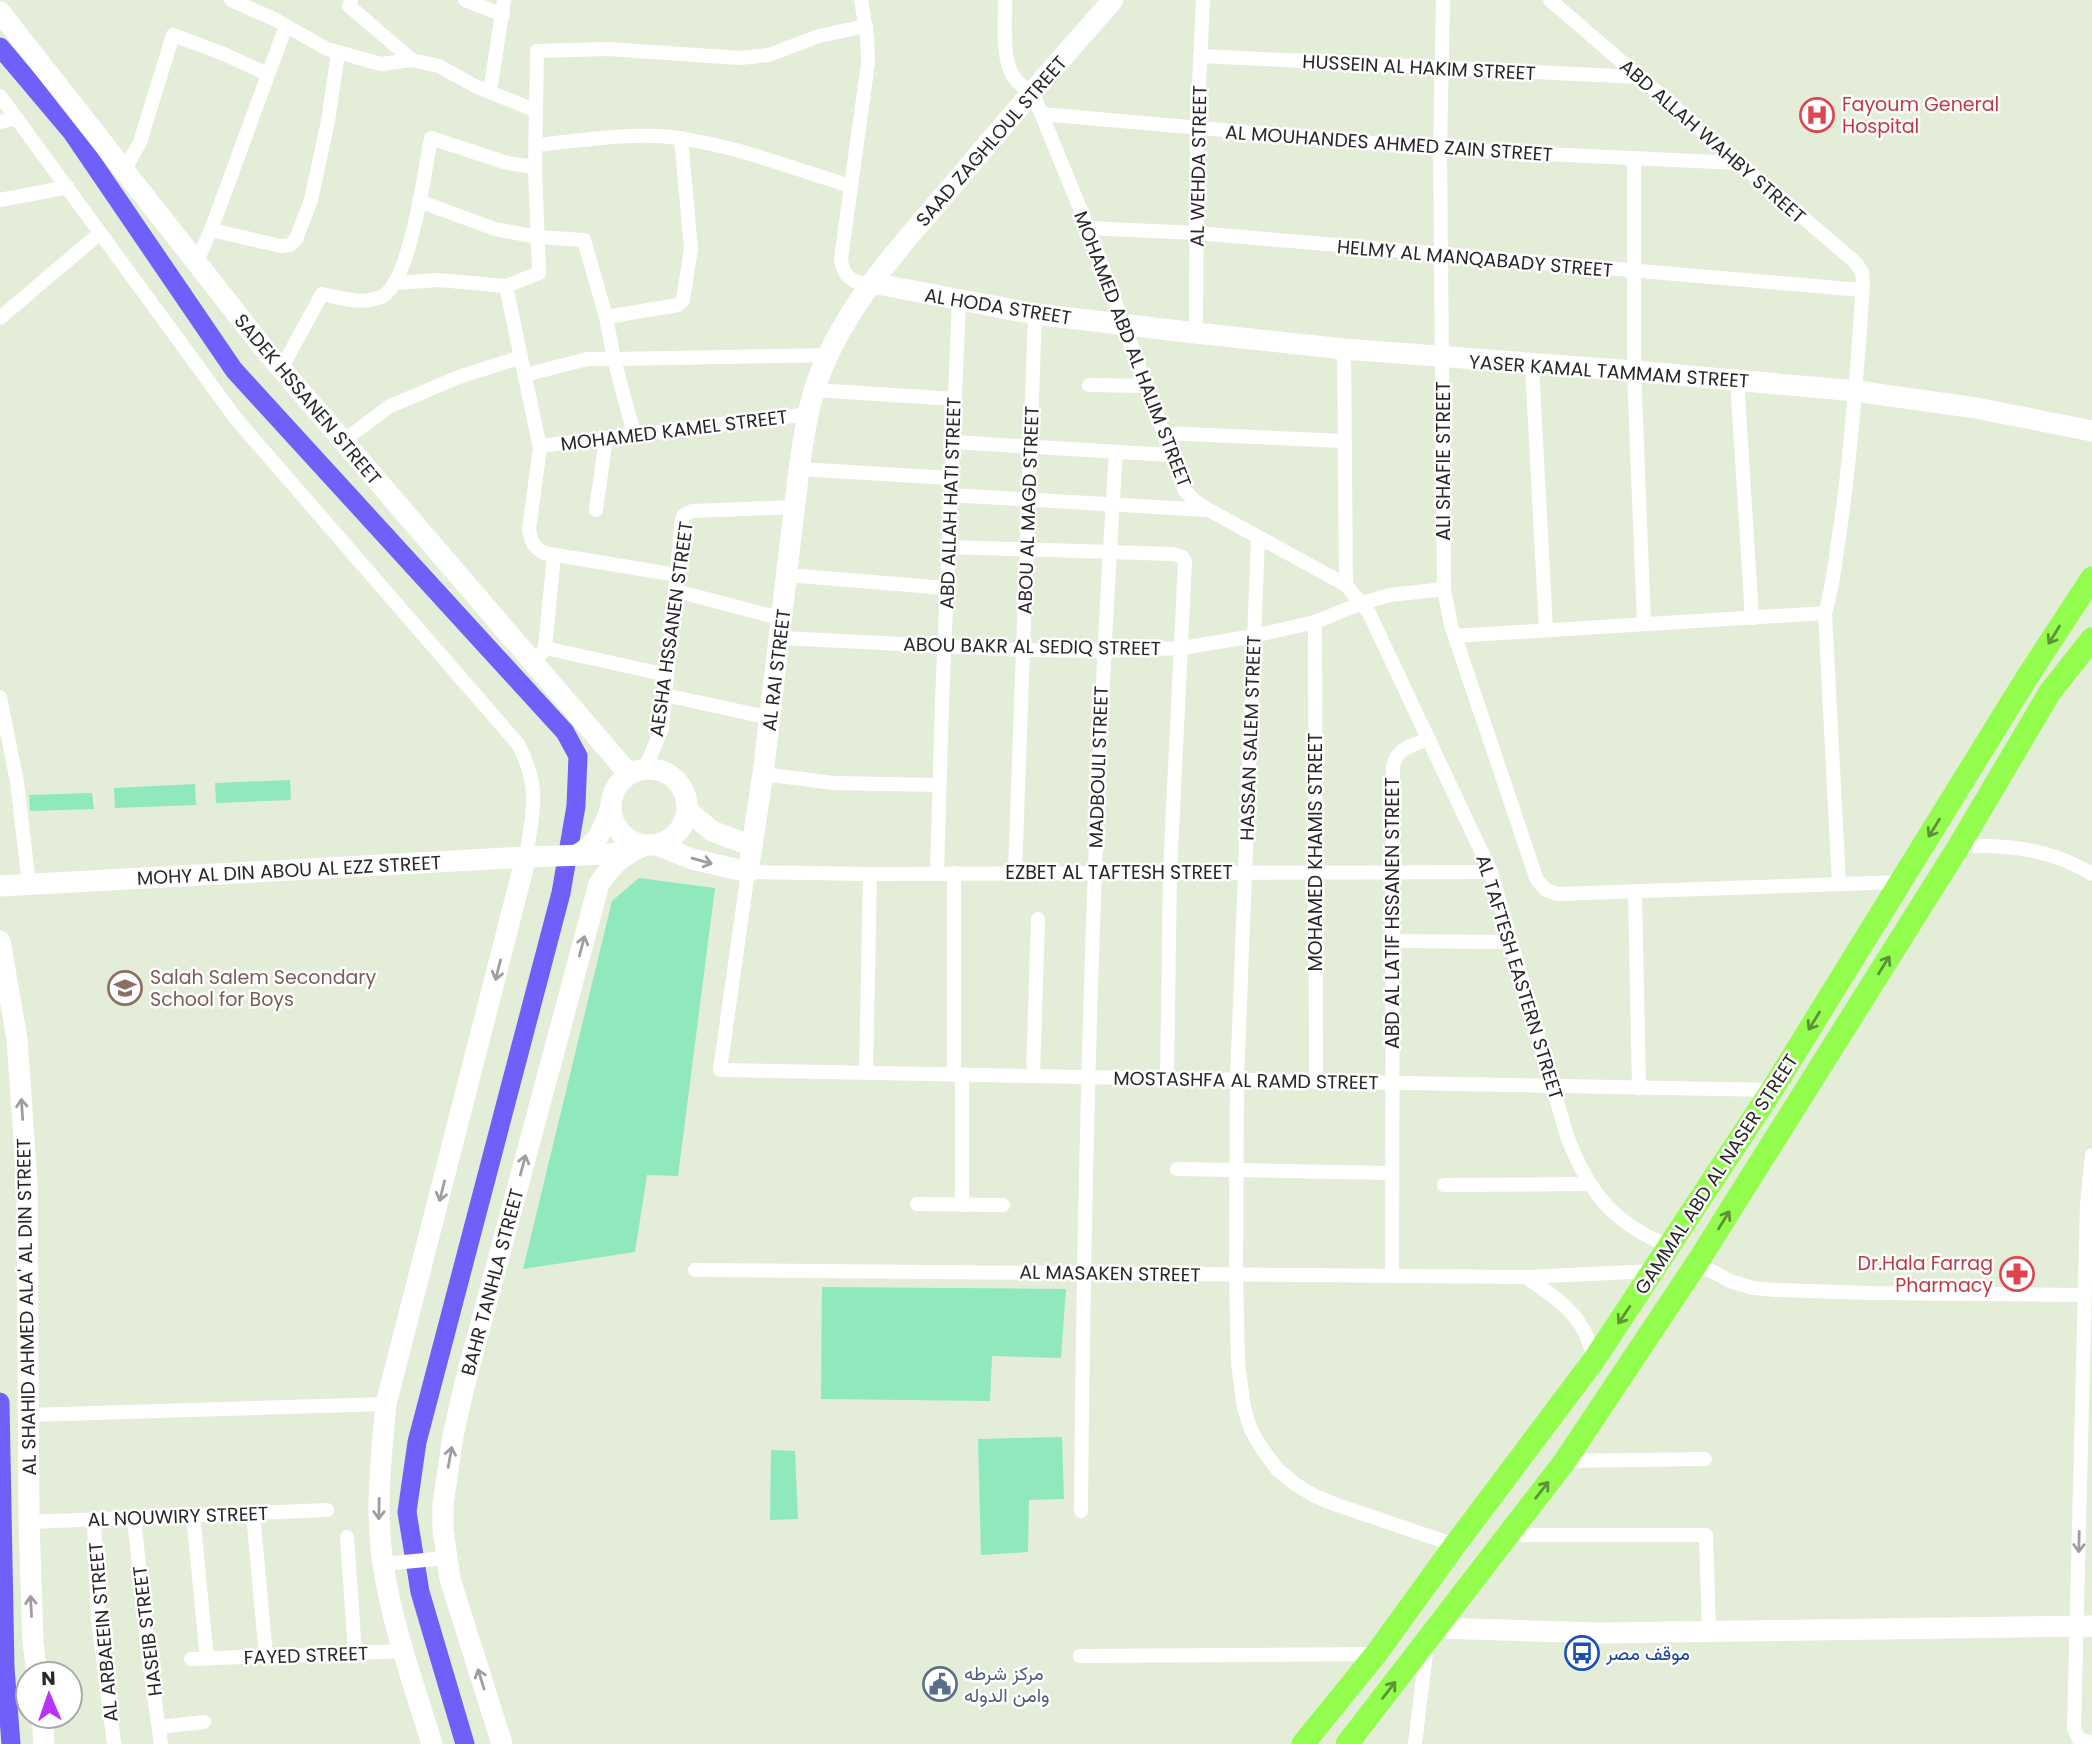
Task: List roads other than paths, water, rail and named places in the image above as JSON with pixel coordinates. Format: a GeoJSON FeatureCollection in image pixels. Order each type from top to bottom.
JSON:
{"type":"FeatureCollection","features":[{"type":"Feature","properties":{"kind":"main road","name":"SAAD ZAGHLOUL STREET"},"geometry":{"type":"LineString","coordinates":[[872,284],[1032,91],[1113,0]]}},
{"type":"Feature","properties":{"kind":"main road","name":"SADEK HSSANEN STREET"},"geometry":{"type":"LineString","coordinates":[[0,12],[281,369],[540,656],[637,771]]}},
{"type":"Feature","properties":{"kind":"main road","name":"AL HODA STREET"},"geometry":{"type":"LineString","coordinates":[[872,284],[1035,314],[1124,325]]}},
{"type":"Feature","properties":{"kind":"main road","name":"AL RAI STREET"},"geometry":{"type":"LineString","coordinates":[[748,872],[764,774],[799,469],[808,414],[830,355],[852,312],[872,284]]}},
{"type":"Feature","properties":{"kind":"main road","name":"YASER KAMAL TAMMAM STREET"},"geometry":{"type":"LineString","coordinates":[[1124,325],[1443,358],[1634,371],[1856,391],[1976,408],[2092,431]]}},
{"type":"Feature","properties":{"kind":"main road","name":"GAMMAL ABD AL NASER STREET"},"geometry":{"type":"LineString","coordinates":[[1303,1744],[1376,1654],[1594,1360],[1772,1090],[2026,679],[2092,578]]}},
{"type":"Feature","properties":{"kind":"main road","name":"GAMMAL ABD AL NASER STREET"},"geometry":{"type":"LineString","coordinates":[[1347,1744],[1564,1461],[1697,1263],[1959,846],[2050,692],[2092,639]]}},
{"type":"Feature","properties":{"kind":"main road"},"geometry":{"type":"LineString","coordinates":[[599,884],[590,868],[577,855],[600,836],[619,782],[637,771],[656,769],[677,780],[687,800],[688,811],[678,833],[668,840],[649,845]]}},
{"type":"Feature","properties":{"kind":"main road"},"geometry":{"type":"LineString","coordinates":[[611,807],[613,820],[620,832],[630,841],[748,872]]}},
{"type":"Feature","properties":{"kind":"main road"},"geometry":{"type":"LineString","coordinates":[[688,811],[712,831],[752,846]]}},
{"type":"Feature","properties":{"kind":"main road","name":"MOHY AL DIN ABOU AL EZZ STREET"},"geometry":{"type":"LineString","coordinates":[[0,886],[550,855],[611,854],[649,845]]}},
{"type":"Feature","properties":{"kind":"main road","name":"BAHR TANHLA STREET"},"geometry":{"type":"LineString","coordinates":[[502,1744],[439,1559],[443,1504],[453,1436],[599,884],[611,866],[622,857],[649,845]]}},
{"type":"Feature","properties":{"kind":"main road"},"geometry":{"type":"LineString","coordinates":[[432,1744],[404,1651],[392,1563],[379,1527],[386,1404],[526,857]]}},
{"type":"Feature","properties":{"kind":"main road","name":"AL SHAHID AHMED ALA' AL DIN STREET"},"geometry":{"type":"LineString","coordinates":[[0,941],[17,1040],[27,1182],[29,1522],[36,1660]]}},
{"type":"Feature","properties":{"kind":"main road"},"geometry":{"type":"LineString","coordinates":[[1432,1634],[2085,1626]]}},
{"type":"Feature","properties":{"kind":"street"},"geometry":{"type":"LineString","coordinates":[[231,0],[338,53],[382,64],[412,60],[439,66],[490,92],[534,110]]}},
{"type":"Feature","properties":{"kind":"street"},"geometry":{"type":"LineString","coordinates":[[351,0],[349,6],[412,60]]}},
{"type":"Feature","properties":{"kind":"street"},"geometry":{"type":"LineString","coordinates":[[465,0],[503,7],[490,92]]}},
{"type":"Feature","properties":{"kind":"street"},"geometry":{"type":"LineString","coordinates":[[861,0],[868,63],[842,266],[853,281],[872,284]]}},
{"type":"Feature","properties":{"kind":"street"},"geometry":{"type":"LineString","coordinates":[[1005,0],[1008,66],[1016,81],[1032,91]]}},
{"type":"Feature","properties":{"kind":"street","name":"AL WEHDA STREET"},"geometry":{"type":"LineString","coordinates":[[1196,333],[1197,129],[1203,0]]}},
{"type":"Feature","properties":{"kind":"street","name":"ALI SHAFIE STREET"},"geometry":{"type":"LineString","coordinates":[[1443,0],[1440,255],[1444,589],[1448,615],[1537,880],[1546,890],[1558,894],[1635,892]]}},
{"type":"Feature","properties":{"kind":"street","name":"ABD ALLAH WAHBY STREET"},"geometry":{"type":"LineString","coordinates":[[1549,0],[1856,263],[1861,272],[1863,290]]}},
{"type":"Feature","properties":{"kind":"street"},"geometry":{"type":"LineString","coordinates":[[197,263],[286,26]]}},
{"type":"Feature","properties":{"kind":"street"},"geometry":{"type":"LineString","coordinates":[[396,283],[439,280],[506,286],[539,273],[534,110],[537,51],[608,49],[740,58],[769,55],[819,36],[866,26]]}},
{"type":"Feature","properties":{"kind":"street"},"geometry":{"type":"LineString","coordinates":[[124,171],[140,142],[173,35],[267,74]]}},
{"type":"Feature","properties":{"kind":"street"},"geometry":{"type":"LineString","coordinates":[[211,230],[281,246],[290,245],[296,239],[311,200],[321,161],[338,53]]}},
{"type":"Feature","properties":{"kind":"street","name":"HUSSEIN AL HAKIM STREET"},"geometry":{"type":"LineString","coordinates":[[1200,56],[1638,77]]}},
{"type":"Feature","properties":{"kind":"street","name":"MOHAMED ABD AL HALIM STREET"},"geometry":{"type":"LineString","coordinates":[[1032,91],[1088,228],[1185,491],[1209,510],[1346,585],[1362,603]]}},
{"type":"Feature","properties":{"kind":"street"},"geometry":{"type":"LineString","coordinates":[[0,96],[237,420],[518,744],[529,765],[534,785],[526,857]]}},
{"type":"Feature","properties":{"kind":"street","name":"AL MOUHANDES AHMED ZAIN STREET"},"geometry":{"type":"LineString","coordinates":[[1041,114],[1440,149],[1738,163]]}},
{"type":"Feature","properties":{"kind":"street"},"geometry":{"type":"LineString","coordinates":[[0,122],[17,118]]}},
{"type":"Feature","properties":{"kind":"street"},"geometry":{"type":"LineString","coordinates":[[537,145],[630,137],[681,138],[725,148],[851,186]]}},
{"type":"Feature","properties":{"kind":"street"},"geometry":{"type":"LineString","coordinates":[[281,369],[322,293],[366,301],[382,296],[396,283],[407,254],[431,138],[507,163],[535,167]]}},
{"type":"Feature","properties":{"kind":"street"},"geometry":{"type":"LineString","coordinates":[[606,317],[678,306],[683,300],[691,249],[681,138]]}},
{"type":"Feature","properties":{"kind":"street"},"geometry":{"type":"LineString","coordinates":[[1634,159],[1634,371],[1644,624]]}},
{"type":"Feature","properties":{"kind":"street"},"geometry":{"type":"LineString","coordinates":[[0,200],[68,187]]}},
{"type":"Feature","properties":{"kind":"street"},"geometry":{"type":"LineString","coordinates":[[419,201],[495,229],[537,237],[584,240],[634,434]]}},
{"type":"Feature","properties":{"kind":"street","name":"HELMY AL MANQABADY STREET"},"geometry":{"type":"LineString","coordinates":[[1088,228],[1196,233],[1863,290]]}},
{"type":"Feature","properties":{"kind":"street"},"geometry":{"type":"LineString","coordinates":[[0,318],[100,233]]}},
{"type":"Feature","properties":{"kind":"street"},"geometry":{"type":"LineString","coordinates":[[506,286],[540,446],[530,539],[536,549],[554,555],[677,575]]}},
{"type":"Feature","properties":{"kind":"street"},"geometry":{"type":"LineString","coordinates":[[1839,884],[1825,613],[1848,471],[1863,290]]}},
{"type":"Feature","properties":{"kind":"street","name":"ABD ALLAH HATI STREET"},"geometry":{"type":"LineString","coordinates":[[937,873],[959,301]]}},
{"type":"Feature","properties":{"kind":"street","name":"ABOU AL MAGD STREET"},"geometry":{"type":"LineString","coordinates":[[1015,873],[1035,314]]}},
{"type":"Feature","properties":{"kind":"street"},"geometry":{"type":"LineString","coordinates":[[1345,349],[1346,585]]}},
{"type":"Feature","properties":{"kind":"street"},"geometry":{"type":"LineString","coordinates":[[525,375],[587,359],[830,355]]}},
{"type":"Feature","properties":{"kind":"street"},"geometry":{"type":"LineString","coordinates":[[343,440],[390,406],[459,377],[521,357]]}},
{"type":"Feature","properties":{"kind":"street"},"geometry":{"type":"LineString","coordinates":[[1532,365],[1546,630]]}},
{"type":"Feature","properties":{"kind":"street"},"geometry":{"type":"LineString","coordinates":[[1737,380],[1752,618]]}},
{"type":"Feature","properties":{"kind":"street"},"geometry":{"type":"LineString","coordinates":[[1089,385],[1146,386]]}},
{"type":"Feature","properties":{"kind":"street"},"geometry":{"type":"LineString","coordinates":[[815,390],[954,399]]}},
{"type":"Feature","properties":{"kind":"street","name":"MOHAMED KAMEL STREET"},"geometry":{"type":"LineString","coordinates":[[540,446],[808,414]]}},
{"type":"Feature","properties":{"kind":"street"},"geometry":{"type":"LineString","coordinates":[[1163,433],[1345,442]]}},
{"type":"Feature","properties":{"kind":"street"},"geometry":{"type":"LineString","coordinates":[[596,510],[606,438]]}},
{"type":"Feature","properties":{"kind":"street"},"geometry":{"type":"LineString","coordinates":[[953,442],[1170,455]]}},
{"type":"Feature","properties":{"kind":"street","name":"MADBOULI STREET"},"geometry":{"type":"LineString","coordinates":[[1081,1511],[1083,1273],[1093,872],[1116,452]]}},
{"type":"Feature","properties":{"kind":"street"},"geometry":{"type":"LineString","coordinates":[[799,469],[951,478]]}},
{"type":"Feature","properties":{"kind":"street"},"geometry":{"type":"LineString","coordinates":[[950,495],[1209,510]]}},
{"type":"Feature","properties":{"kind":"street","name":"AESHA HSSANEN STREET"},"geometry":{"type":"LineString","coordinates":[[637,771],[660,734],[681,523],[684,515],[688,512],[795,507]]}},
{"type":"Feature","properties":{"kind":"street","name":"HASSAN SALEM STREET"},"geometry":{"type":"LineString","coordinates":[[1258,537],[1237,1080],[1236,1274],[1238,1363],[1244,1408],[1251,1430],[1262,1450],[1277,1469],[1295,1484],[1315,1496],[1455,1545]]}},
{"type":"Feature","properties":{"kind":"street"},"geometry":{"type":"LineString","coordinates":[[948,547],[1173,554],[1182,557],[1186,566],[1170,872],[1167,1079]]}},
{"type":"Feature","properties":{"kind":"street"},"geometry":{"type":"LineString","coordinates":[[554,555],[540,656],[667,675]]}},
{"type":"Feature","properties":{"kind":"street"},"geometry":{"type":"LineString","coordinates":[[788,575],[946,588]]}},
{"type":"Feature","properties":{"kind":"street","name":"ABOU BAKR AL SEDIQ STREET"},"geometry":{"type":"LineString","coordinates":[[676,591],[782,629],[944,646],[1103,651],[1182,648],[1254,636],[1315,622],[1390,595],[1444,589]]}},
{"type":"Feature","properties":{"kind":"street","name":"AL TAFTESH EASTERN STREET"},"geometry":{"type":"LineString","coordinates":[[1362,603],[1376,625],[1491,872],[1575,1157],[1605,1205],[1624,1223],[1646,1237],[1670,1246]]}},
{"type":"Feature","properties":{"kind":"street"},"geometry":{"type":"LineString","coordinates":[[1455,636],[1825,613]]}},
{"type":"Feature","properties":{"kind":"street","name":"MOHAMED KHAMIS STREET"},"geometry":{"type":"LineString","coordinates":[[1315,622],[1316,1082]]}},
{"type":"Feature","properties":{"kind":"street"},"geometry":{"type":"LineString","coordinates":[[665,695],[771,718]]}},
{"type":"Feature","properties":{"kind":"street"},"geometry":{"type":"LineString","coordinates":[[0,697],[17,782],[29,884]]}},
{"type":"Feature","properties":{"kind":"street","name":"ABD AL LATIF HSSANEN STREET"},"geometry":{"type":"LineString","coordinates":[[1392,1276],[1393,763],[1400,751],[1429,739]]}},
{"type":"Feature","properties":{"kind":"street"},"geometry":{"type":"LineString","coordinates":[[764,774],[834,783],[939,785]]}},
{"type":"Feature","properties":{"kind":"street"},"geometry":{"type":"LineString","coordinates":[[1959,846],[2004,845],[2048,854],[2092,874]]}},
{"type":"Feature","properties":{"kind":"street","name":"EZBET AL TAFTESH STREET"},"geometry":{"type":"LineString","coordinates":[[748,872],[1491,872]]}},
{"type":"Feature","properties":{"kind":"street","name":"AL RAI STREET"},"geometry":{"type":"LineString","coordinates":[[720,1070],[748,872]]}},
{"type":"Feature","properties":{"kind":"street"},"geometry":{"type":"LineString","coordinates":[[954,873],[962,1205]]}},
{"type":"Feature","properties":{"kind":"street"},"geometry":{"type":"LineString","coordinates":[[866,1073],[870,874]]}},
{"type":"Feature","properties":{"kind":"street"},"geometry":{"type":"LineString","coordinates":[[1639,1088],[1635,892],[1900,882]]}},
{"type":"Feature","properties":{"kind":"street"},"geometry":{"type":"LineString","coordinates":[[1033,1076],[1038,919]]}},
{"type":"Feature","properties":{"kind":"street"},"geometry":{"type":"LineString","coordinates":[[1392,941],[1512,942]]}},
{"type":"Feature","properties":{"kind":"street","name":"MOSTASHFA AL RAMD STREET"},"geometry":{"type":"LineString","coordinates":[[720,1070],[1772,1090]]}},
{"type":"Feature","properties":{"kind":"street"},"geometry":{"type":"LineString","coordinates":[[2088,1742],[2076,1735],[2074,1730],[2085,1626],[2085,1295],[2088,1188],[2092,1155]]}},
{"type":"Feature","properties":{"kind":"street"},"geometry":{"type":"LineString","coordinates":[[1177,1169],[1391,1173]]}},
{"type":"Feature","properties":{"kind":"street"},"geometry":{"type":"LineString","coordinates":[[1444,1185],[1590,1184]]}},
{"type":"Feature","properties":{"kind":"street"},"geometry":{"type":"LineString","coordinates":[[917,1204],[1003,1205]]}},
{"type":"Feature","properties":{"kind":"street"},"geometry":{"type":"LineString","coordinates":[[1697,1263],[1730,1281],[1753,1288],[1776,1290],[2085,1295]]}},
{"type":"Feature","properties":{"kind":"street","name":"AL MASAKEN STREET"},"geometry":{"type":"LineString","coordinates":[[695,1270],[1526,1277],[1654,1271]]}},
{"type":"Feature","properties":{"kind":"street"},"geometry":{"type":"LineString","coordinates":[[1526,1277],[1568,1308],[1578,1319],[1586,1332],[1594,1360]]}},
{"type":"Feature","properties":{"kind":"street"},"geometry":{"type":"LineString","coordinates":[[29,1415],[386,1404]]}},
{"type":"Feature","properties":{"kind":"street"},"geometry":{"type":"LineString","coordinates":[[1564,1461],[1705,1459]]}},
{"type":"Feature","properties":{"kind":"street","name":"AL NOUWIRY STREET"},"geometry":{"type":"LineString","coordinates":[[29,1522],[327,1510]]}},
{"type":"Feature","properties":{"kind":"street"},"geometry":{"type":"LineString","coordinates":[[253,1513],[266,1656]]}},
{"type":"Feature","properties":{"kind":"street"},"geometry":{"type":"LineString","coordinates":[[194,1515],[207,1658]]}},
{"type":"Feature","properties":{"kind":"street","name":"HASEIB STREET"},"geometry":{"type":"LineString","coordinates":[[134,1518],[161,1744]]}},
{"type":"Feature","properties":{"kind":"street","name":"AL ARBAEEIN STREET"},"geometry":{"type":"LineString","coordinates":[[94,1520],[98,1619],[114,1744]]}},
{"type":"Feature","properties":{"kind":"street"},"geometry":{"type":"LineString","coordinates":[[1506,1535],[1706,1535],[1709,1631]]}},
{"type":"Feature","properties":{"kind":"street"},"geometry":{"type":"LineString","coordinates":[[347,1537],[355,1653]]}},
{"type":"Feature","properties":{"kind":"street"},"geometry":{"type":"LineString","coordinates":[[392,1563],[439,1559]]}},
{"type":"Feature","properties":{"kind":"street"},"geometry":{"type":"LineString","coordinates":[[1415,1744],[1432,1634]]}},
{"type":"Feature","properties":{"kind":"street","name":"FAYED STREET"},"geometry":{"type":"LineString","coordinates":[[191,1659],[404,1651]]}},
{"type":"Feature","properties":{"kind":"street"},"geometry":{"type":"LineString","coordinates":[[1080,1656],[1376,1654]]}},
{"type":"Feature","properties":{"kind":"street"},"geometry":{"type":"LineString","coordinates":[[159,1727],[204,1722]]}},
{"type":"Feature","properties":{"kind":"waterway"},"geometry":{"type":"LineString","coordinates":[[0,47],[71,131],[234,370],[565,732],[578,756],[576,806],[561,893],[417,1442],[407,1512],[420,1592],[465,1744]]}},
{"type":"Feature","properties":{"kind":"waterway"},"geometry":{"type":"LineString","coordinates":[[0,1402],[5,1668],[11,1744]]}},
{"type":"Feature","properties":{"kind":"place","name":"Fayoum General Hospital"},"geometry":{"type":"Point","coordinates":[1817,115]}},
{"type":"Feature","properties":{"kind":"place","name":"Salah Salem Secondary School for Boys"},"geometry":{"type":"Point","coordinates":[125,988]}},
{"type":"Feature","properties":{"kind":"place","name":"Dr.Hala Farrag Pharmacy"},"geometry":{"type":"Point","coordinates":[2017,1274]}},
{"type":"Feature","properties":{"kind":"place","name":"موقف مصر"},"geometry":{"type":"Point","coordinates":[1582,1653]}},
{"type":"Feature","properties":{"kind":"place","name":"مركز شرطه وامن الدوله"},"geometry":{"type":"Point","coordinates":[940,1684]}}]}
